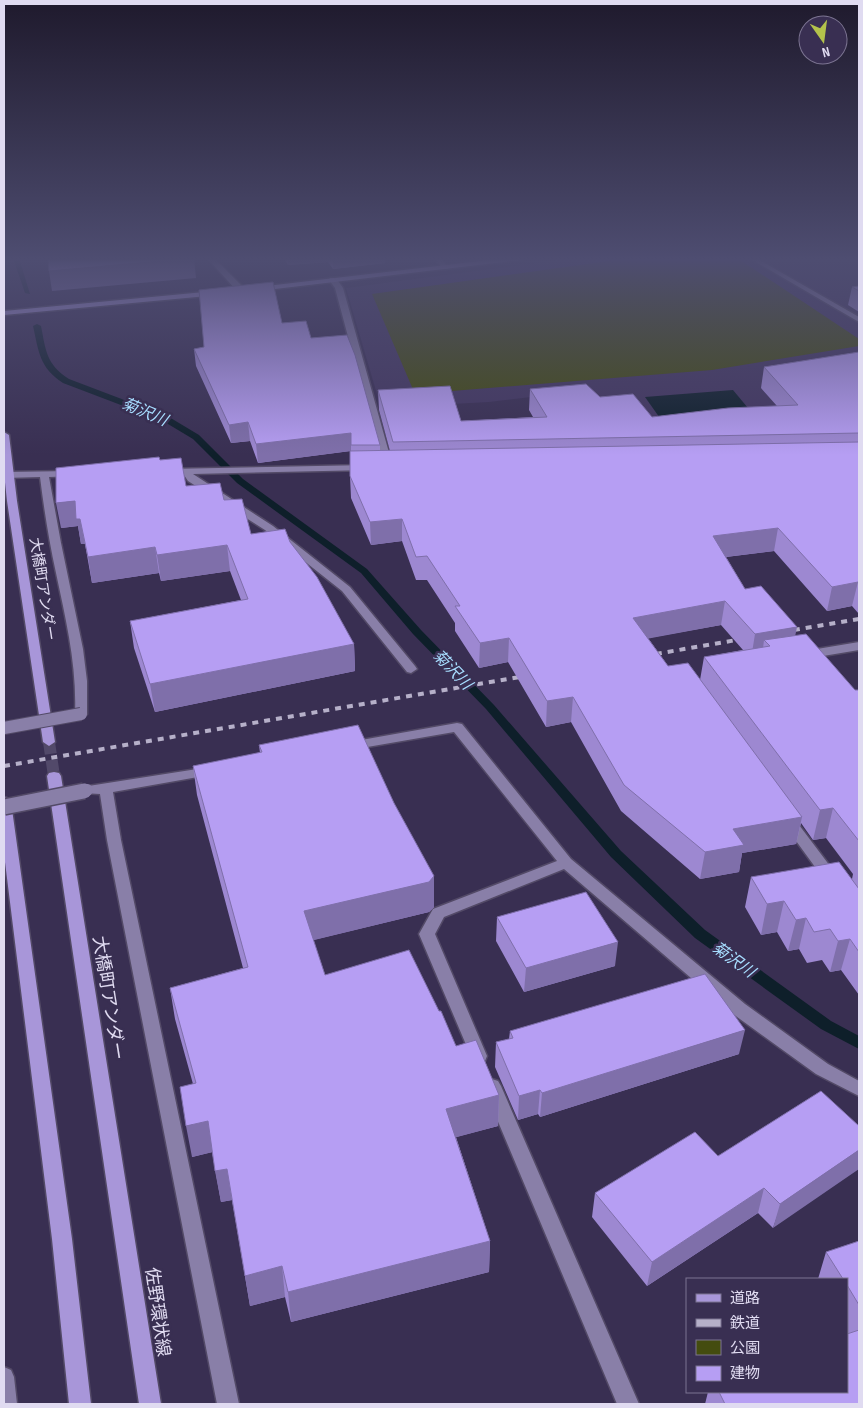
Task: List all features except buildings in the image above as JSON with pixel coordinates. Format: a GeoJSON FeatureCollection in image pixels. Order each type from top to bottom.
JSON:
{"type":"FeatureCollection","features":[{"type":"Feature","properties":{"kind":"main road"},"geometry":{"type":"LineString","coordinates":[[4,435],[6,475]]}},
{"type":"Feature","properties":{"kind":"main road","name":"大橋町アンダー"},"geometry":{"type":"LineString","coordinates":[[6,475],[12,501],[49,742]]}},
{"type":"Feature","properties":{"kind":"main road","name":"大橋町アンダー"},"geometry":{"type":"LineString","coordinates":[[54,776],[124,1227]]}},
{"type":"Feature","properties":{"kind":"main road"},"geometry":{"type":"LineString","coordinates":[[4,802],[62,1239],[80,1404]]}},
{"type":"Feature","properties":{"kind":"main road","name":"佐野環状線"},"geometry":{"type":"LineString","coordinates":[[124,1227],[150,1404]]}},
{"type":"Feature","properties":{"kind":"street"},"geometry":{"type":"LineString","coordinates":[[158,472],[393,467],[350,324]]}},
{"type":"Feature","properties":{"kind":"street"},"geometry":{"type":"LineString","coordinates":[[187,472],[191,478],[269,528],[346,589],[411,669]]}},
{"type":"Feature","properties":{"kind":"street"},"geometry":{"type":"LineString","coordinates":[[4,728],[81,714],[81,685],[77,653],[44,474]]}},
{"type":"Feature","properties":{"kind":"street"},"geometry":{"type":"LineString","coordinates":[[6,475],[82,474]]}},
{"type":"Feature","properties":{"kind":"street"},"geometry":{"type":"LineString","coordinates":[[791,658],[859,646]]}},
{"type":"Feature","properties":{"kind":"street"},"geometry":{"type":"LineString","coordinates":[[340,748],[457,727],[566,862],[739,1009],[822,1069],[859,1089]]}},
{"type":"Feature","properties":{"kind":"street"},"geometry":{"type":"LineString","coordinates":[[4,807],[87,790],[106,789],[223,768]]}},
{"type":"Feature","properties":{"kind":"street"},"geometry":{"type":"LineString","coordinates":[[106,789],[116,850],[228,1404]]}},
{"type":"Feature","properties":{"kind":"street"},"geometry":{"type":"LineString","coordinates":[[778,805],[842,893]]}},
{"type":"Feature","properties":{"kind":"street"},"geometry":{"type":"LineString","coordinates":[[566,862],[438,913],[427,934],[628,1404]]}},
{"type":"Feature","properties":{"kind":"street"},"geometry":{"type":"LineString","coordinates":[[4,1377],[6,1404]]}},
{"type":"Feature","properties":{"kind":"shaded area"},"geometry":{"type":"Polygon","coordinates":[[[356,324],[859,324],[859,409],[637,432],[574,392],[489,402],[381,408],[356,324]]]}},
{"type":"Feature","properties":{"kind":"green space"},"geometry":{"type":"Polygon","coordinates":[[[385,324],[836,324],[859,339],[859,346],[712,370],[415,394],[385,324]]]}},
{"type":"Feature","properties":{"kind":"water"},"geometry":{"type":"Polygon","coordinates":[[[733,390],[753,414],[662,421],[645,397],[733,390]]]}},
{"type":"Feature","properties":{"kind":"waterway","name":"菊沢川"},"geometry":{"type":"LineString","coordinates":[[37,326],[44,358],[51,370],[66,381],[166,419],[196,437],[240,481],[364,571],[417,632],[490,707],[616,854],[700,934],[826,1025],[859,1043]]}},
{"type":"Feature","properties":{"kind":"tunnel"},"geometry":{"type":"LineString","coordinates":[[49,742],[54,776]]}},
{"type":"Feature","properties":{"kind":"railway"},"geometry":{"type":"LineString","coordinates":[[782,632],[859,619]]}},
{"type":"Feature","properties":{"kind":"railway"},"geometry":{"type":"LineString","coordinates":[[644,656],[748,638]]}},
{"type":"Feature","properties":{"kind":"railway"},"geometry":{"type":"LineString","coordinates":[[4,766],[531,675]]}}]}
